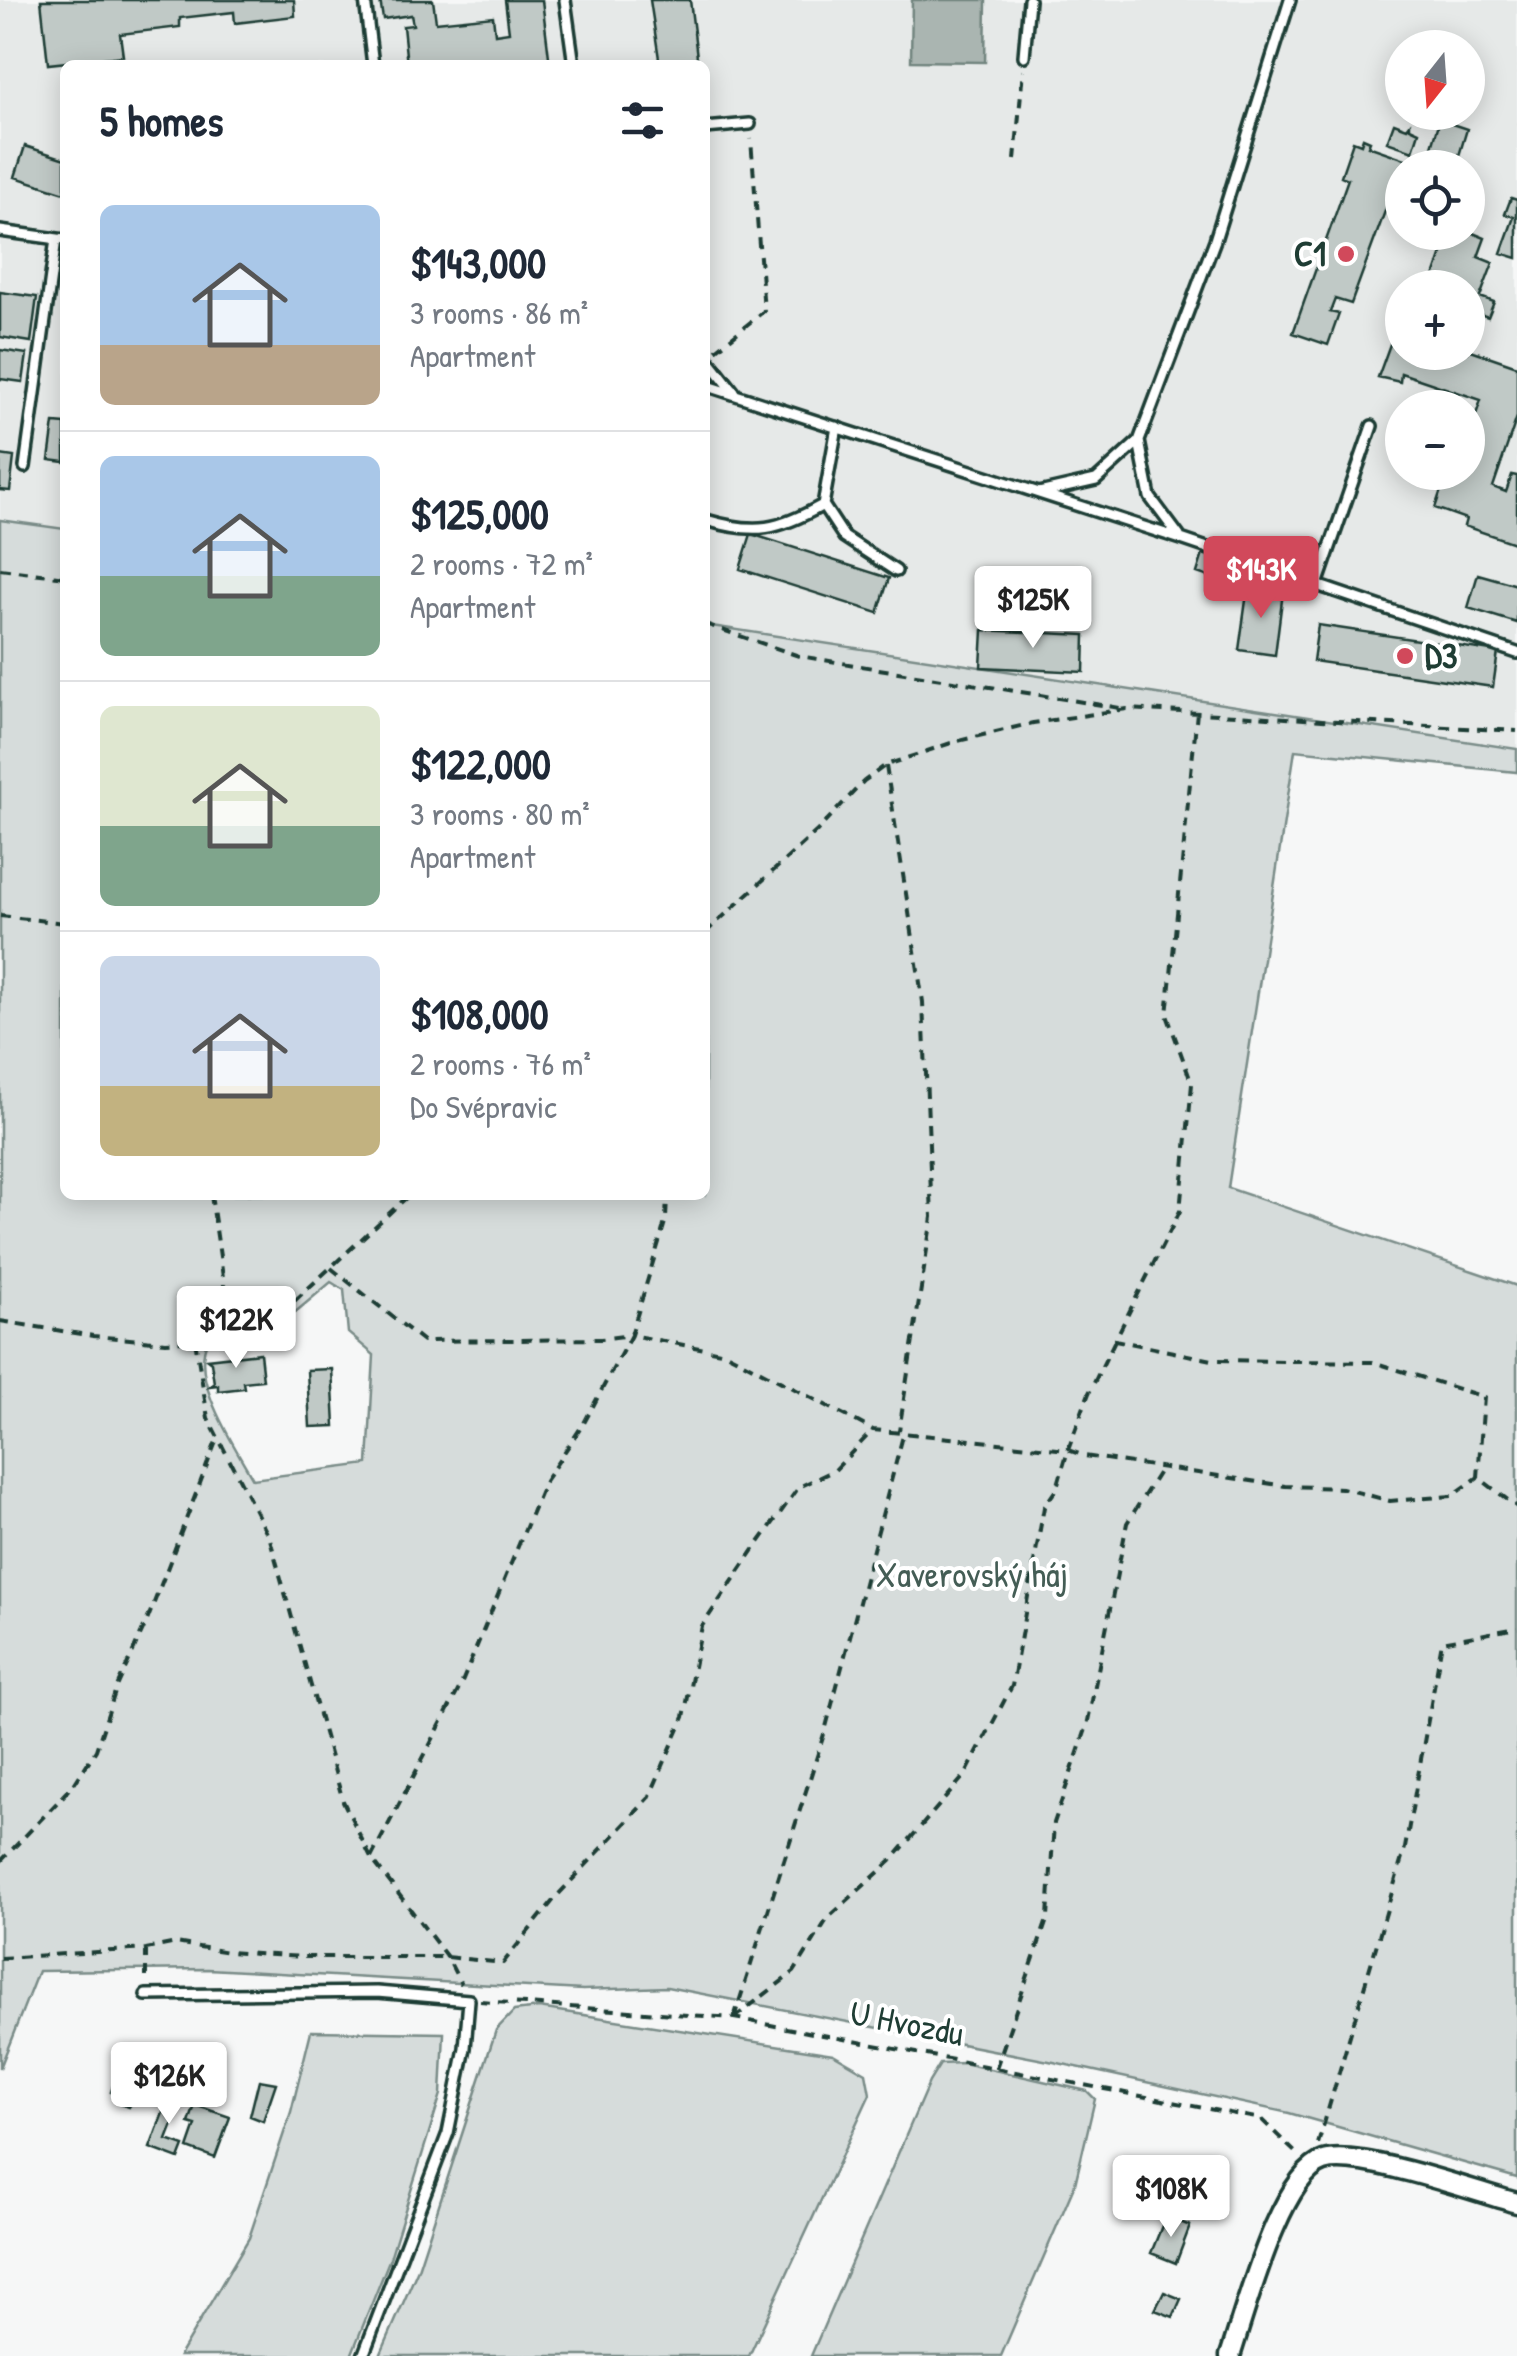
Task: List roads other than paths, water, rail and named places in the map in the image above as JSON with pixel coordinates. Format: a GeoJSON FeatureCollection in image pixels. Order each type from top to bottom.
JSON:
{"type":"FeatureCollection","features":[{"type":"Feature","properties":{"kind":"street"},"geometry":{"type":"LineString","coordinates":[[1230,2356],[1283,2204],[1290,2189],[1311,2168],[1339,2159],[1363,2161],[1517,2204]]}},
{"type":"Feature","properties":{"kind":"lane"},"geometry":{"type":"LineString","coordinates":[[365,0],[372,60]]}},
{"type":"Feature","properties":{"kind":"lane"},"geometry":{"type":"LineString","coordinates":[[565,0],[573,60]]}},
{"type":"Feature","properties":{"kind":"lane"},"geometry":{"type":"LineString","coordinates":[[1024,56],[1029,0]]}},
{"type":"Feature","properties":{"kind":"lane"},"geometry":{"type":"LineString","coordinates":[[1037,493],[1096,480],[1139,441],[1215,240],[1290,0]]}},
{"type":"Feature","properties":{"kind":"lane"},"geometry":{"type":"LineString","coordinates":[[710,128],[750,124]]}},
{"type":"Feature","properties":{"kind":"lane"},"geometry":{"type":"LineString","coordinates":[[0,231],[60,239]]}},
{"type":"Feature","properties":{"kind":"lane"},"geometry":{"type":"LineString","coordinates":[[24,468],[60,245]]}},
{"type":"Feature","properties":{"kind":"lane"},"geometry":{"type":"LineString","coordinates":[[710,361],[736,394]]}},
{"type":"Feature","properties":{"kind":"lane"},"geometry":{"type":"LineString","coordinates":[[710,386],[1180,538],[1517,653]]}},
{"type":"Feature","properties":{"kind":"lane"},"geometry":{"type":"LineString","coordinates":[[1318,585],[1372,426]]}},
{"type":"Feature","properties":{"kind":"lane"},"geometry":{"type":"LineString","coordinates":[[837,428],[823,506],[844,537],[896,571]]}},
{"type":"Feature","properties":{"kind":"lane"},"geometry":{"type":"LineString","coordinates":[[1139,441],[1150,497],[1180,538]]}},
{"type":"Feature","properties":{"kind":"lane"},"geometry":{"type":"LineString","coordinates":[[710,521],[741,530],[786,526],[823,506]]}},
{"type":"Feature","properties":{"kind":"lane"},"geometry":{"type":"LineString","coordinates":[[146,1994],[377,1992],[469,2000],[465,2048],[448,2132],[363,2356]]}},
{"type":"Feature","properties":{"kind":"place","name":"C1"},"geometry":{"type":"Point","coordinates":[1346,254]}},
{"type":"Feature","properties":{"kind":"place","name":"D3"},"geometry":{"type":"Point","coordinates":[1405,656]}},
{"type":"Feature","properties":{"kind":"park label","name":"Xaverovský háj"},"geometry":{"type":"Point","coordinates":[972,1575]}}]}
